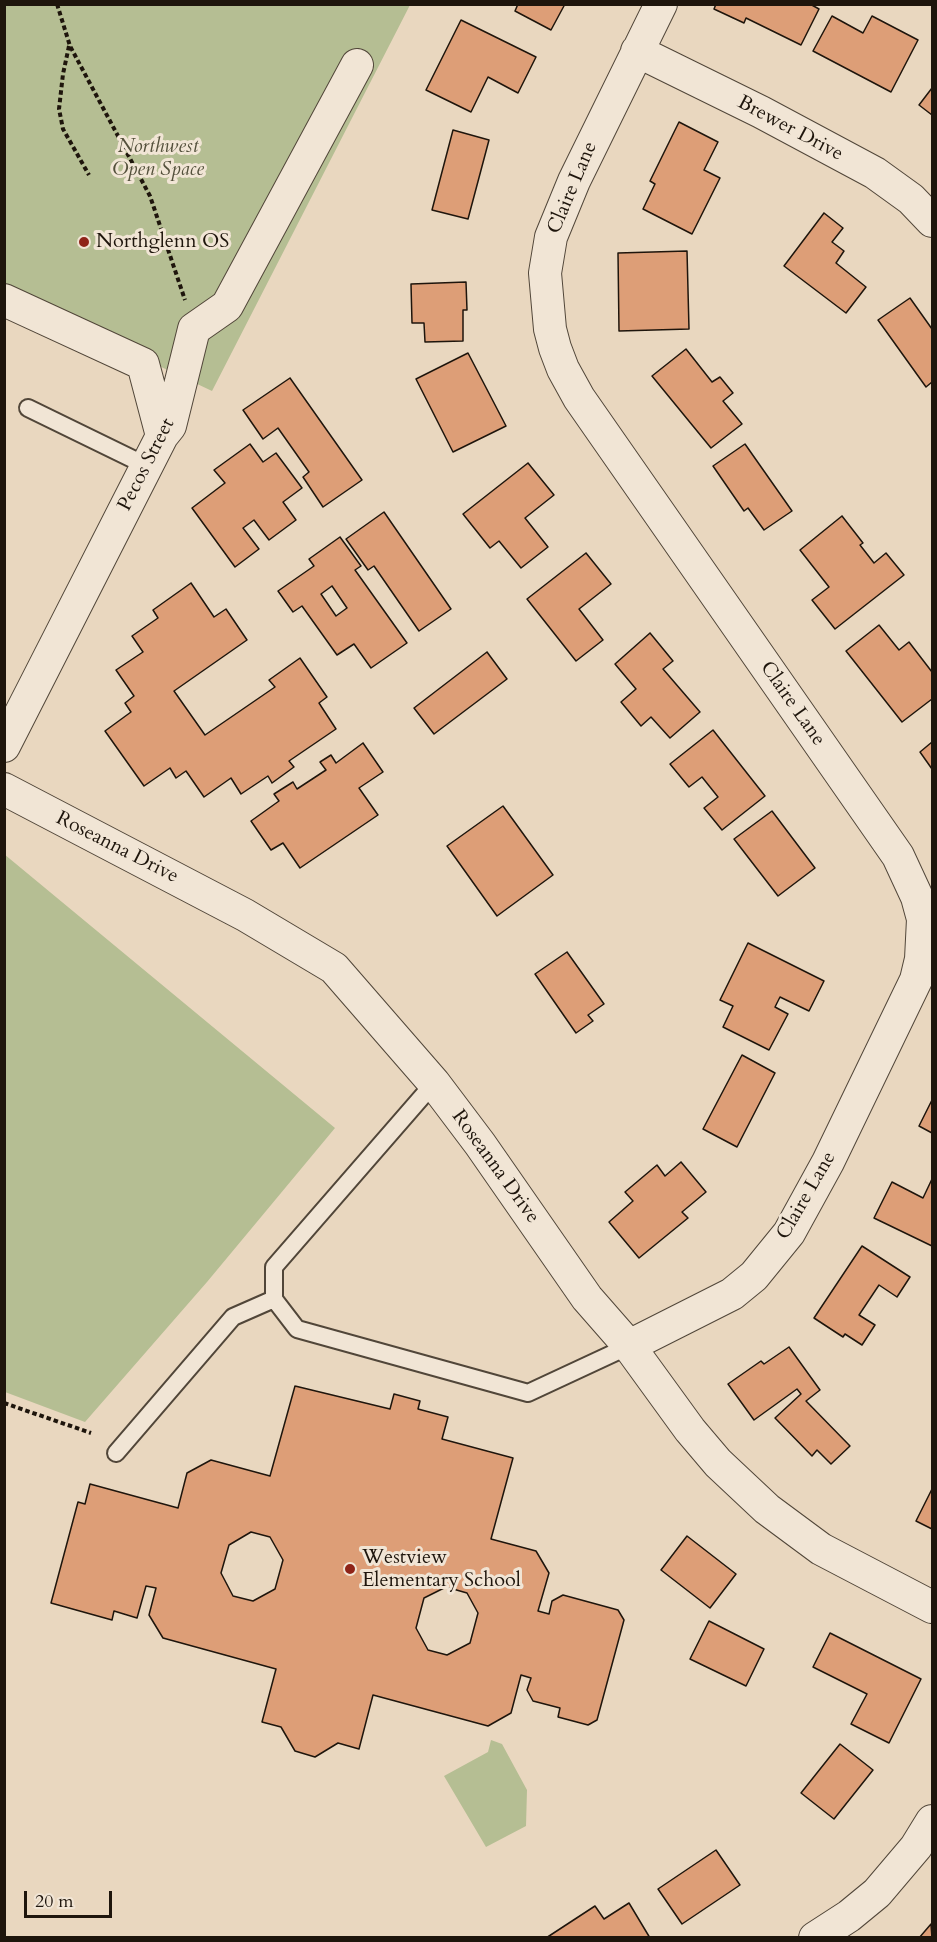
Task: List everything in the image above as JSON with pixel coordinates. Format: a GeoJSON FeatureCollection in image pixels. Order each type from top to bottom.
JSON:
{"type":"FeatureCollection","features":[{"type":"Feature","properties":{"kind":"street","name":"Claire Lane"},"geometry":{"type":"LineString","coordinates":[[629,1346],[732,1294],[754,1276],[789,1233],[828,1162],[916,980],[921,959],[923,920],[917,897],[898,856],[579,398],[563,369],[555,348],[550,329],[545,273],[551,237],[573,181],[661,4]]}},
{"type":"Feature","properties":{"kind":"street","name":"Brewer Drive"},"geometry":{"type":"LineString","coordinates":[[637,51],[761,112],[875,173],[911,199],[933,221]]}},
{"type":"Feature","properties":{"kind":"street"},"geometry":{"type":"LineString","coordinates":[[194,329],[227,306],[357,65]]}},
{"type":"Feature","properties":{"kind":"street"},"geometry":{"type":"LineString","coordinates":[[4,300],[143,364],[162,436]]}},
{"type":"Feature","properties":{"kind":"street","name":"Pecos Street"},"geometry":{"type":"LineString","coordinates":[[4,746],[162,436],[170,426],[194,329]]}},
{"type":"Feature","properties":{"kind":"street","name":"Roseanna Drive"},"geometry":{"type":"LineString","coordinates":[[4,789],[245,915],[334,968],[434,1083],[480,1144],[587,1298],[629,1346],[690,1430],[718,1463],[767,1509],[821,1549],[933,1607]]}},
{"type":"Feature","properties":{"kind":"street"},"geometry":{"type":"LineString","coordinates":[[815,1938],[849,1916],[877,1893],[916,1847],[933,1821]]}},
{"type":"Feature","properties":{"kind":"lane"},"geometry":{"type":"LineString","coordinates":[[28,408],[147,466]]}},
{"type":"Feature","properties":{"kind":"lane"},"geometry":{"type":"LineString","coordinates":[[434,1083],[274,1268],[274,1299],[297,1329],[528,1393],[629,1346]]}},
{"type":"Feature","properties":{"kind":"lane"},"geometry":{"type":"LineString","coordinates":[[116,1454],[233,1317],[274,1299]]}},
{"type":"Feature","properties":{"kind":"path"},"geometry":{"type":"LineString","coordinates":[[57,4],[70,45],[150,196],[194,329]]}},
{"type":"Feature","properties":{"kind":"path"},"geometry":{"type":"LineString","coordinates":[[70,45],[63,74],[59,109],[63,129],[89,175]]}},
{"type":"Feature","properties":{"kind":"path"},"geometry":{"type":"LineString","coordinates":[[4,1403],[91,1433]]}},
{"type":"Feature","properties":{"kind":"green space","name":"Northwest Open Space"},"geometry":{"type":"Polygon","coordinates":[[[5,5],[410,5],[212,391],[5,293],[5,5]]]}},
{"type":"Feature","properties":{"kind":"green space"},"geometry":{"type":"Polygon","coordinates":[[[4,854],[335,1128],[207,1282],[85,1422],[5,1392],[4,854]]]}},
{"type":"Feature","properties":{"kind":"green space"},"geometry":{"type":"Polygon","coordinates":[[[491,1740],[502,1744],[527,1790],[526,1826],[486,1847],[444,1776],[488,1752],[491,1740]]]}},
{"type":"Feature","properties":{"kind":"building"},"geometry":{"type":"Polygon","coordinates":[[[518,4],[565,4],[551,30],[515,11],[518,4]]]}},
{"type":"Feature","properties":{"kind":"building"},"geometry":{"type":"Polygon","coordinates":[[[716,4],[810,4],[819,9],[801,45],[746,18],[744,23],[714,9],[716,4]]]}},
{"type":"Feature","properties":{"kind":"building"},"geometry":{"type":"Polygon","coordinates":[[[832,16],[863,33],[872,16],[918,40],[891,92],[813,51],[832,16]]]}},
{"type":"Feature","properties":{"kind":"building"},"geometry":{"type":"Polygon","coordinates":[[[461,20],[536,57],[518,93],[488,77],[471,112],[426,90],[461,20]]]}},
{"type":"Feature","properties":{"kind":"building"},"geometry":{"type":"Polygon","coordinates":[[[932,88],[932,115],[919,105],[932,88]]]}},
{"type":"Feature","properties":{"kind":"building"},"geometry":{"type":"Polygon","coordinates":[[[679,122],[718,142],[704,170],[720,178],[692,234],[643,209],[655,184],[650,181],[679,122]]]}},
{"type":"Feature","properties":{"kind":"building"},"geometry":{"type":"Polygon","coordinates":[[[453,130],[489,140],[468,219],[432,210],[453,130]]]}},
{"type":"Feature","properties":{"kind":"building"},"geometry":{"type":"Polygon","coordinates":[[[824,213],[843,228],[832,242],[844,251],[836,263],[866,287],[846,313],[784,266],[824,213]]]}},
{"type":"Feature","properties":{"kind":"building"},"geometry":{"type":"Polygon","coordinates":[[[687,251],[689,329],[619,331],[618,253],[687,251]]]}},
{"type":"Feature","properties":{"kind":"building"},"geometry":{"type":"Polygon","coordinates":[[[466,282],[467,310],[463,310],[463,341],[425,342],[424,323],[412,323],[411,284],[466,282]]]}},
{"type":"Feature","properties":{"kind":"building"},"geometry":{"type":"Polygon","coordinates":[[[910,298],[932,329],[932,382],[926,387],[878,320],[910,298]]]}},
{"type":"Feature","properties":{"kind":"building"},"geometry":{"type":"Polygon","coordinates":[[[686,349],[712,382],[720,377],[733,393],[723,401],[742,424],[711,448],[652,376],[686,349]]]}},
{"type":"Feature","properties":{"kind":"building"},"geometry":{"type":"Polygon","coordinates":[[[468,353],[506,426],[453,452],[416,379],[468,353]]]}},
{"type":"Feature","properties":{"kind":"building"},"geometry":{"type":"Polygon","coordinates":[[[290,378],[362,480],[323,507],[303,477],[309,472],[278,428],[263,439],[243,410],[290,378]]]}},
{"type":"Feature","properties":{"kind":"building"},"geometry":{"type":"Polygon","coordinates":[[[250,444],[263,462],[276,453],[302,488],[283,502],[296,520],[269,540],[254,520],[243,528],[259,549],[235,567],[192,508],[225,483],[214,470],[250,444]]]}},
{"type":"Feature","properties":{"kind":"building"},"geometry":{"type":"Polygon","coordinates":[[[745,444],[792,511],[764,530],[748,508],[744,511],[713,466],[745,444]]]}},
{"type":"Feature","properties":{"kind":"building"},"geometry":{"type":"Polygon","coordinates":[[[528,463],[554,495],[525,518],[548,547],[521,568],[499,541],[490,548],[463,514],[528,463]]]}},
{"type":"Feature","properties":{"kind":"building"},"geometry":{"type":"Polygon","coordinates":[[[384,512],[451,609],[419,631],[374,566],[368,570],[346,539],[384,512]]]}},
{"type":"Feature","properties":{"kind":"building"},"geometry":{"type":"Polygon","coordinates":[[[842,516],[863,543],[860,545],[874,563],[886,553],[904,575],[835,629],[812,600],[829,587],[800,550],[842,516]]]}},
{"type":"Feature","properties":{"kind":"building"},"geometry":{"type":"Polygon","coordinates":[[[340,537],[361,566],[355,570],[407,643],[371,668],[354,644],[337,655],[302,606],[293,612],[278,591],[314,566],[309,559],[340,537]],[[332,586],[321,594],[336,616],[347,608],[332,586]]]}},
{"type":"Feature","properties":{"kind":"building"},"geometry":{"type":"Polygon","coordinates":[[[586,553],[611,584],[579,609],[603,640],[576,661],[527,599],[586,553]]]}},
{"type":"Feature","properties":{"kind":"building"},"geometry":{"type":"Polygon","coordinates":[[[191,583],[214,617],[226,609],[247,640],[174,691],[205,735],[275,687],[269,680],[300,658],[327,697],[319,703],[336,729],[289,761],[294,767],[272,783],[268,776],[241,794],[231,778],[204,797],[186,771],[176,778],[170,768],[144,786],[105,731],[131,712],[125,703],[134,696],[116,670],[143,652],[132,636],[158,618],[153,610],[191,583]]]}},
{"type":"Feature","properties":{"kind":"building"},"geometry":{"type":"Polygon","coordinates":[[[879,625],[899,650],[909,642],[932,672],[932,699],[902,722],[846,651],[879,625]]]}},
{"type":"Feature","properties":{"kind":"building"},"geometry":{"type":"Polygon","coordinates":[[[650,633],[673,661],[663,669],[700,712],[670,738],[651,717],[641,726],[621,702],[636,689],[615,664],[650,633]]]}},
{"type":"Feature","properties":{"kind":"building"},"geometry":{"type":"Polygon","coordinates":[[[487,652],[507,679],[434,734],[414,708],[487,652]]]}},
{"type":"Feature","properties":{"kind":"building"},"geometry":{"type":"Polygon","coordinates":[[[713,730],[765,796],[722,830],[704,808],[718,797],[702,777],[689,787],[670,764],[713,730]]]}},
{"type":"Feature","properties":{"kind":"building"},"geometry":{"type":"Polygon","coordinates":[[[932,742],[932,769],[920,752],[932,742]]]}},
{"type":"Feature","properties":{"kind":"building"},"geometry":{"type":"Polygon","coordinates":[[[363,743],[383,772],[359,788],[378,815],[300,868],[283,843],[271,850],[251,821],[279,801],[274,794],[293,782],[297,789],[326,770],[320,762],[331,755],[336,763],[363,743]]]}},
{"type":"Feature","properties":{"kind":"building"},"geometry":{"type":"Polygon","coordinates":[[[503,806],[553,875],[497,916],[447,846],[503,806]]]}},
{"type":"Feature","properties":{"kind":"building"},"geometry":{"type":"Polygon","coordinates":[[[772,811],[815,868],[778,896],[734,839],[772,811]]]}},
{"type":"Feature","properties":{"kind":"building"},"geometry":{"type":"Polygon","coordinates":[[[748,943],[824,981],[809,1011],[780,997],[775,1007],[788,1014],[769,1050],[723,1027],[733,1006],[720,1000],[748,943]]]}},
{"type":"Feature","properties":{"kind":"building"},"geometry":{"type":"Polygon","coordinates":[[[567,952],[604,1004],[588,1015],[593,1021],[576,1033],[535,974],[567,952]]]}},
{"type":"Feature","properties":{"kind":"building"},"geometry":{"type":"Polygon","coordinates":[[[742,1055],[775,1073],[737,1147],[703,1129],[742,1055]]]}},
{"type":"Feature","properties":{"kind":"building"},"geometry":{"type":"Polygon","coordinates":[[[932,1100],[932,1133],[919,1126],[932,1100]]]}},
{"type":"Feature","properties":{"kind":"building"},"geometry":{"type":"Polygon","coordinates":[[[681,1162],[706,1192],[682,1212],[688,1218],[639,1258],[609,1222],[633,1201],[625,1192],[657,1165],[665,1176],[681,1162]]]}},
{"type":"Feature","properties":{"kind":"building"},"geometry":{"type":"Polygon","coordinates":[[[932,1179],[932,1246],[874,1218],[892,1182],[923,1198],[932,1179]]]}},
{"type":"Feature","properties":{"kind":"building"},"geometry":{"type":"Polygon","coordinates":[[[862,1246],[910,1277],[897,1297],[879,1285],[859,1315],[875,1325],[862,1345],[845,1334],[843,1337],[814,1318],[862,1246]]]}},
{"type":"Feature","properties":{"kind":"building"},"geometry":{"type":"Polygon","coordinates":[[[789,1347],[820,1390],[806,1401],[850,1446],[831,1464],[817,1450],[812,1456],[775,1418],[801,1394],[797,1389],[754,1420],[728,1384],[761,1361],[764,1364],[789,1347]]]}},
{"type":"Feature","properties":{"kind":"building"},"geometry":{"type":"Polygon","coordinates":[[[295,1386],[390,1409],[394,1394],[420,1401],[418,1409],[448,1417],[442,1439],[513,1458],[491,1539],[536,1551],[549,1573],[538,1611],[549,1614],[552,1601],[563,1595],[618,1610],[624,1620],[597,1720],[588,1725],[558,1717],[560,1708],[533,1701],[527,1690],[531,1678],[521,1675],[511,1713],[488,1726],[373,1695],[359,1749],[338,1743],[315,1757],[295,1751],[281,1727],[262,1722],[276,1669],[163,1638],[149,1615],[156,1588],[146,1586],[137,1618],[114,1611],[112,1620],[51,1603],[78,1502],[85,1504],[90,1484],[178,1508],[187,1473],[211,1460],[270,1476],[295,1386]],[[251,1532],[229,1545],[221,1573],[233,1596],[253,1601],[275,1589],[283,1560],[270,1537],[251,1532]],[[446,1587],[424,1598],[416,1628],[428,1650],[447,1655],[470,1643],[478,1613],[467,1593],[446,1587]]]}},
{"type":"Feature","properties":{"kind":"building"},"geometry":{"type":"Polygon","coordinates":[[[932,1489],[932,1529],[916,1521],[932,1489]]]}},
{"type":"Feature","properties":{"kind":"building"},"geometry":{"type":"Polygon","coordinates":[[[687,1536],[736,1574],[710,1608],[661,1570],[687,1536]]]}},
{"type":"Feature","properties":{"kind":"building"},"geometry":{"type":"Polygon","coordinates":[[[709,1621],[764,1649],[746,1686],[690,1659],[709,1621]]]}},
{"type":"Feature","properties":{"kind":"building"},"geometry":{"type":"Polygon","coordinates":[[[830,1633],[921,1679],[889,1743],[851,1724],[867,1694],[813,1667],[830,1633]]]}},
{"type":"Feature","properties":{"kind":"building"},"geometry":{"type":"Polygon","coordinates":[[[840,1744],[873,1770],[834,1819],[801,1793],[840,1744]]]}},
{"type":"Feature","properties":{"kind":"building"},"geometry":{"type":"Polygon","coordinates":[[[716,1850],[740,1885],[682,1924],[658,1889],[716,1850]]]}},
{"type":"Feature","properties":{"kind":"building"},"geometry":{"type":"Polygon","coordinates":[[[629,1903],[650,1938],[546,1938],[595,1906],[604,1919],[629,1903]]]}},
{"type":"Feature","properties":{"kind":"building"},"geometry":{"type":"Polygon","coordinates":[[[931,1924],[932,1938],[919,1938],[931,1924]]]}},
{"type":"Feature","properties":{"kind":"place","name":"Northglenn OS"},"geometry":{"type":"Point","coordinates":[84,242]}},
{"type":"Feature","properties":{"kind":"place","name":"Westview Elementary School"},"geometry":{"type":"Point","coordinates":[350,1569]}}]}
